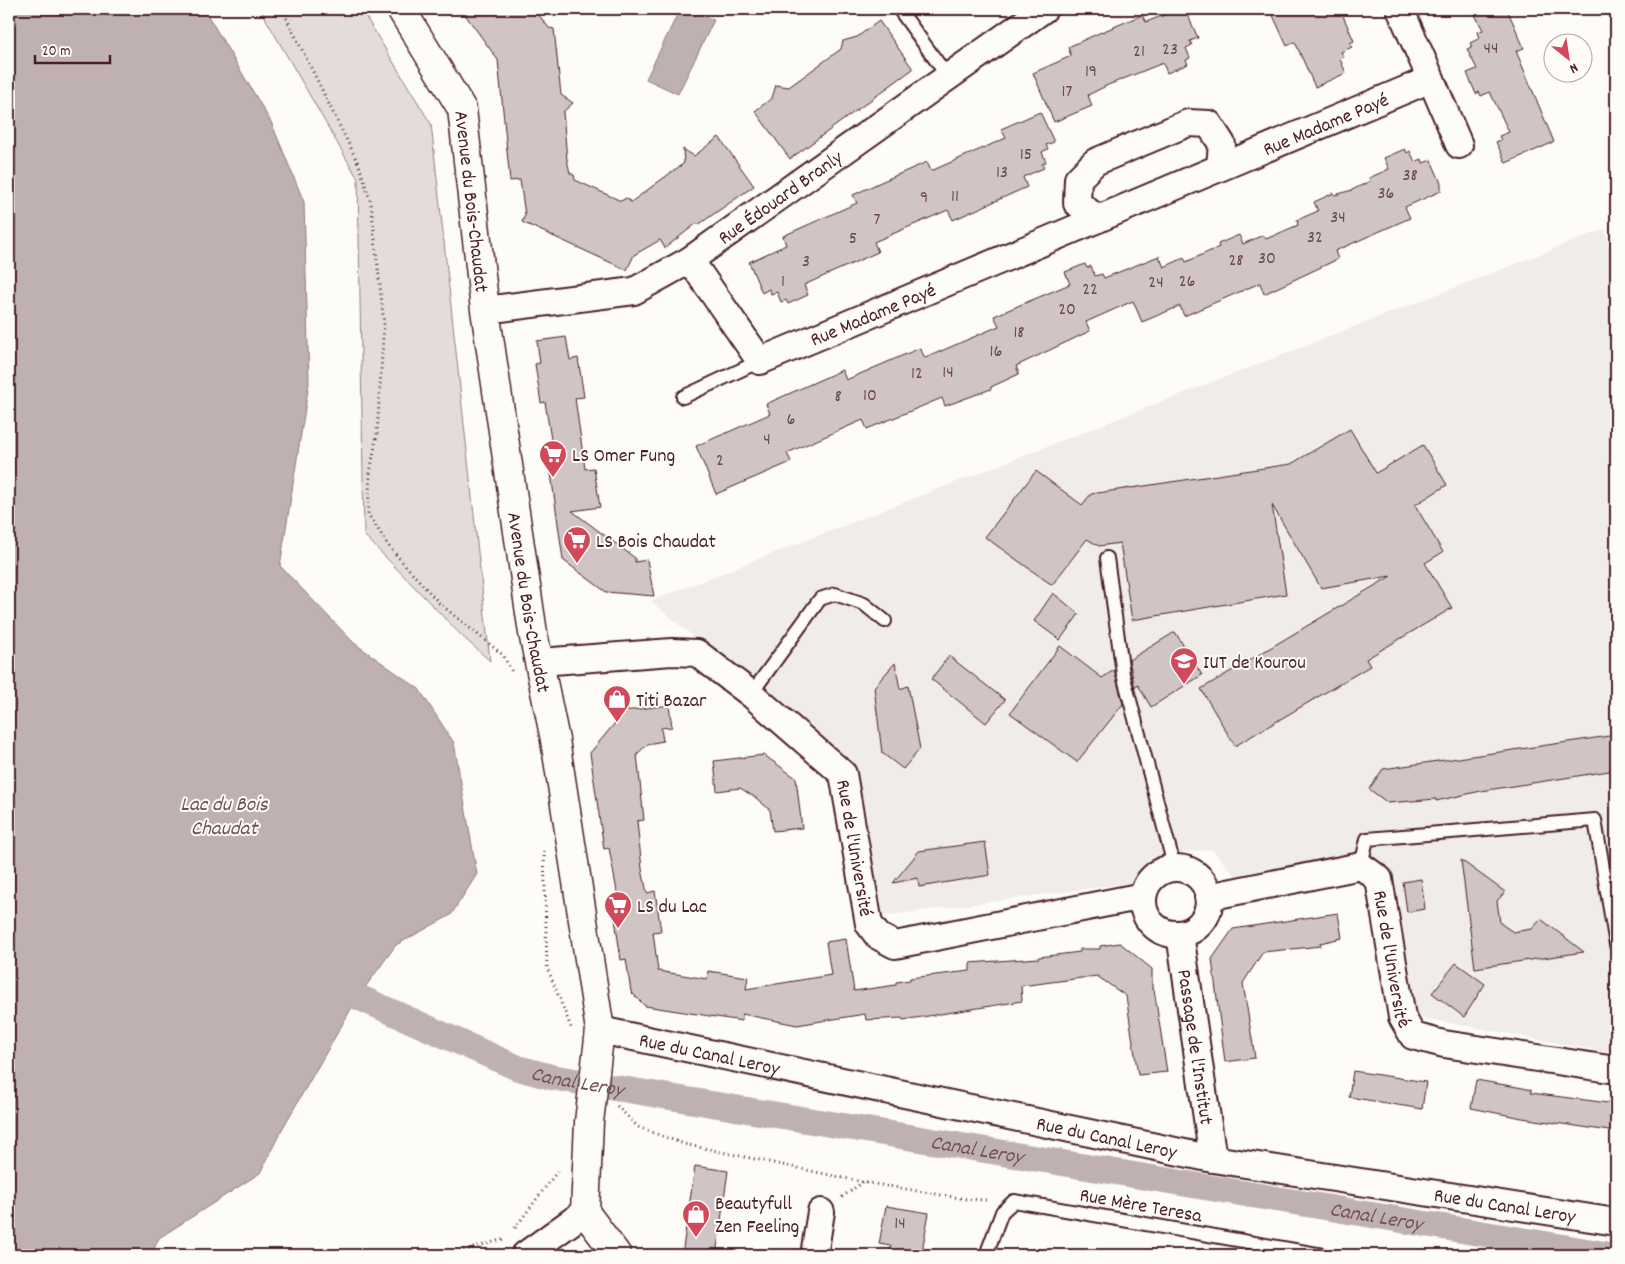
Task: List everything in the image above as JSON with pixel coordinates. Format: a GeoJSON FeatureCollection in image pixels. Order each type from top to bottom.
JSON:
{"type":"FeatureCollection","features":[{"type":"Feature","properties":{"kind":"street","name":"Avenue du Bois-Chaudat"},"geometry":{"type":"LineString","coordinates":[[401,9],[462,109],[485,310],[533,633],[554,740],[600,1030],[589,1122],[585,1212]]}},
{"type":"Feature","properties":{"kind":"street","name":"Rue Édouard Branly"},"geometry":{"type":"LineString","coordinates":[[485,310],[634,291],[690,260],[1044,9]]}},
{"type":"Feature","properties":{"kind":"street"},"geometry":{"type":"LineString","coordinates":[[1400,9],[1459,145]]}},
{"type":"Feature","properties":{"kind":"street","name":"Rue Madame Payé"},"geometry":{"type":"LineString","coordinates":[[760,361],[1431,79]]}},
{"type":"Feature","properties":{"kind":"street"},"geometry":{"type":"LineString","coordinates":[[1098,219],[1077,203],[1078,179],[1095,162],[1188,123],[1209,124],[1222,144],[1220,168]]}},
{"type":"Feature","properties":{"kind":"street"},"geometry":{"type":"LineString","coordinates":[[690,260],[760,361]]}},
{"type":"Feature","properties":{"kind":"street","name":"Rue de l'Université"},"geometry":{"type":"LineString","coordinates":[[540,662],[672,652],[697,653],[750,694],[843,774],[869,924],[878,936],[895,945],[1143,896]]}},
{"type":"Feature","properties":{"kind":"street","name":"Rue de l'Université"},"geometry":{"type":"LineString","coordinates":[[1208,897],[1361,866],[1379,879],[1402,1018],[1413,1036],[1444,1044],[1616,1070]]}},
{"type":"Feature","properties":{"kind":"street"},"geometry":{"type":"LineString","coordinates":[[1170,868],[1180,868],[1196,875],[1202,881],[1208,897],[1207,910],[1201,921],[1192,929],[1180,934],[1163,931],[1149,921],[1145,913],[1143,896],[1146,886],[1152,878],[1170,868]]}},
{"type":"Feature","properties":{"kind":"street","name":"Passage de l'Institut"},"geometry":{"type":"LineString","coordinates":[[1180,934],[1213,1159]]}},
{"type":"Feature","properties":{"kind":"street","name":"Rue du Canal Leroy"},"geometry":{"type":"LineString","coordinates":[[600,1030],[1213,1159],[1616,1222]]}},
{"type":"Feature","properties":{"kind":"street"},"geometry":{"type":"LineString","coordinates":[[516,1247],[585,1212],[617,1255]]}},
{"type":"Feature","properties":{"kind":"street"},"geometry":{"type":"LineString","coordinates":[[814,1255],[821,1212]]}},
{"type":"Feature","properties":{"kind":"lane"},"geometry":{"type":"LineString","coordinates":[[900,9],[948,76]]}},
{"type":"Feature","properties":{"kind":"lane"},"geometry":{"type":"LineString","coordinates":[[683,397],[760,361]]}},
{"type":"Feature","properties":{"kind":"lane"},"geometry":{"type":"LineString","coordinates":[[1107,558],[1123,674],[1171,854],[1170,868]]}},
{"type":"Feature","properties":{"kind":"lane"},"geometry":{"type":"LineString","coordinates":[[750,694],[820,599],[835,594],[864,604],[885,621]]}},
{"type":"Feature","properties":{"kind":"lane"},"geometry":{"type":"LineString","coordinates":[[1361,866],[1367,839],[1595,820],[1616,945]]}},
{"type":"Feature","properties":{"kind":"lane"},"geometry":{"type":"LineString","coordinates":[[986,1255],[1002,1212],[1014,1201]]}},
{"type":"Feature","properties":{"kind":"lane","name":"Rue Mère Teresa"},"geometry":{"type":"LineString","coordinates":[[1014,1201],[1323,1255]]}},
{"type":"Feature","properties":{"kind":"path"},"geometry":{"type":"LineString","coordinates":[[282,9],[359,165],[371,203],[384,323],[377,434],[370,473],[368,514],[390,548],[439,602],[503,655],[514,677]]}},
{"type":"Feature","properties":{"kind":"path"},"geometry":{"type":"LineString","coordinates":[[544,849],[548,967],[573,1032]]}},
{"type":"Feature","properties":{"kind":"path"},"geometry":{"type":"LineString","coordinates":[[589,1122],[617,1106],[638,1127],[684,1144],[733,1156],[966,1199],[1014,1201]]}},
{"type":"Feature","properties":{"kind":"path"},"geometry":{"type":"LineString","coordinates":[[513,1231],[558,1172],[560,1163]]}},
{"type":"Feature","properties":{"kind":"path"},"geometry":{"type":"LineString","coordinates":[[449,1255],[516,1247]]}},
{"type":"Feature","properties":{"kind":"shaded area"},"geometry":{"type":"Polygon","coordinates":[[[260,9],[361,9],[431,124],[490,661],[463,637],[364,535],[358,179],[260,9]]]}},
{"type":"Feature","properties":{"kind":"shaded area","name":"IUT de Kourou"},"geometry":{"type":"Polygon","coordinates":[[[1605,229],[1616,280],[1616,1054],[1413,1016],[1384,865],[1363,853],[1238,879],[1212,849],[1171,854],[1150,858],[1135,882],[877,917],[852,769],[651,601],[1605,229]]]}},
{"type":"Feature","properties":{"kind":"water","name":"Lac du Bois Chaudat"},"geometry":{"type":"Polygon","coordinates":[[[9,9],[204,9],[271,122],[304,202],[309,383],[280,566],[354,643],[419,689],[454,743],[477,874],[451,915],[396,945],[358,997],[281,1131],[260,1173],[159,1238],[151,1255],[9,1255],[9,9]]]}},
{"type":"Feature","properties":{"kind":"water"},"geometry":{"type":"Polygon","coordinates":[[[680,9],[690,9],[714,20],[678,94],[646,79],[680,9]]]}},
{"type":"Feature","properties":{"kind":"building"},"geometry":{"type":"Polygon","coordinates":[[[461,9],[534,9],[549,28],[554,29],[561,95],[573,103],[563,112],[567,160],[570,173],[574,175],[575,180],[621,201],[626,198],[631,202],[684,163],[683,149],[694,156],[719,137],[754,186],[698,225],[697,223],[665,248],[660,240],[634,255],[627,270],[522,222],[525,215],[520,180],[510,181],[498,60],[461,9]]]}},
{"type":"Feature","properties":{"kind":"building"},"geometry":{"type":"Polygon","coordinates":[[[1180,9],[1185,9],[1198,38],[1190,41],[1192,45],[1186,48],[1190,58],[1186,60],[1188,64],[1167,73],[1163,63],[1108,85],[1088,95],[1092,106],[1054,122],[1033,73],[1071,56],[1068,47],[1097,34],[1142,15],[1146,22],[1180,9]]]}},
{"type":"Feature","properties":{"kind":"building"},"geometry":{"type":"Polygon","coordinates":[[[1270,9],[1340,9],[1354,41],[1350,43],[1352,47],[1341,52],[1344,57],[1340,59],[1346,73],[1315,87],[1295,42],[1287,46],[1270,9]]]}},
{"type":"Feature","properties":{"kind":"building"},"geometry":{"type":"Polygon","coordinates":[[[1472,9],[1507,9],[1524,48],[1516,51],[1554,142],[1506,163],[1496,142],[1501,140],[1499,136],[1509,132],[1490,92],[1481,96],[1479,92],[1476,94],[1467,73],[1477,69],[1467,49],[1472,47],[1470,43],[1480,38],[1478,32],[1483,30],[1472,9]]]}},
{"type":"Feature","properties":{"kind":"building"},"geometry":{"type":"Polygon","coordinates":[[[879,21],[913,69],[790,159],[755,111],[772,98],[776,85],[789,87],[841,49],[843,41],[857,37],[879,21]]]}},
{"type":"Feature","properties":{"kind":"building"},"geometry":{"type":"Polygon","coordinates":[[[1040,112],[1054,142],[1046,145],[1048,149],[1042,152],[1046,162],[1042,164],[1044,168],[1023,177],[1027,187],[953,220],[948,210],[874,242],[878,252],[804,285],[808,295],[788,304],[786,300],[781,302],[777,292],[771,294],[769,289],[762,293],[749,262],[786,245],[783,236],[857,203],[853,195],[883,181],[927,162],[931,171],[1006,138],[1001,129],[1040,112]]]}},
{"type":"Feature","properties":{"kind":"building"},"geometry":{"type":"Polygon","coordinates":[[[1405,149],[1407,153],[1410,151],[1415,162],[1422,159],[1423,163],[1431,160],[1441,183],[1441,191],[1405,207],[1410,218],[1335,251],[1338,259],[1264,294],[1260,283],[1184,316],[1180,306],[1142,322],[1133,301],[1086,322],[1090,331],[1016,366],[1019,374],[991,387],[991,389],[945,406],[942,398],[867,429],[863,420],[787,453],[791,462],[716,494],[696,446],[770,414],[766,404],[842,370],[846,380],[920,348],[925,358],[999,326],[994,316],[1070,284],[1065,272],[1085,264],[1087,268],[1091,266],[1095,276],[1102,274],[1104,278],[1159,256],[1164,267],[1184,258],[1186,262],[1219,247],[1218,244],[1239,235],[1243,244],[1263,235],[1266,239],[1298,225],[1297,220],[1318,211],[1314,202],[1334,193],[1335,195],[1352,190],[1370,181],[1369,178],[1389,169],[1384,158],[1405,149]]]}},
{"type":"Feature","properties":{"kind":"building"},"geometry":{"type":"Polygon","coordinates":[[[566,337],[570,360],[578,358],[584,397],[575,398],[585,469],[594,468],[600,507],[572,511],[635,558],[635,562],[647,560],[654,596],[606,592],[563,560],[548,452],[553,452],[545,402],[541,403],[535,364],[540,363],[537,341],[566,337]]]}},
{"type":"Feature","properties":{"kind":"building"},"geometry":{"type":"Polygon","coordinates":[[[1350,429],[1376,473],[1423,445],[1447,485],[1415,505],[1443,552],[1425,563],[1452,608],[1366,659],[1370,666],[1235,746],[1201,689],[1391,576],[1321,588],[1272,505],[1286,594],[1132,620],[1120,543],[1099,546],[1087,539],[1052,585],[985,537],[1036,471],[1082,505],[1091,494],[1291,464],[1350,429]]]}},
{"type":"Feature","properties":{"kind":"building"},"geometry":{"type":"Polygon","coordinates":[[[1053,593],[1079,614],[1060,640],[1034,621],[1053,593]]]}},
{"type":"Feature","properties":{"kind":"building"},"geometry":{"type":"Polygon","coordinates":[[[1175,632],[1202,675],[1151,707],[1138,685],[1135,688],[1129,660],[1175,632]]]}},
{"type":"Feature","properties":{"kind":"building"},"geometry":{"type":"Polygon","coordinates":[[[1060,646],[1102,678],[1114,670],[1123,704],[1077,762],[1010,713],[1060,646]]]}},
{"type":"Feature","properties":{"kind":"building"},"geometry":{"type":"Polygon","coordinates":[[[949,656],[1005,700],[986,723],[931,679],[949,656]]]}},
{"type":"Feature","properties":{"kind":"building"},"geometry":{"type":"Polygon","coordinates":[[[895,663],[900,689],[908,686],[920,749],[903,769],[882,753],[874,687],[895,663]]]}},
{"type":"Feature","properties":{"kind":"building"},"geometry":{"type":"Polygon","coordinates":[[[669,705],[672,727],[661,728],[663,741],[648,744],[637,754],[644,820],[637,821],[642,869],[647,893],[655,891],[661,931],[653,932],[658,971],[707,979],[708,971],[748,977],[746,989],[831,975],[826,942],[846,939],[854,991],[896,985],[896,982],[910,980],[910,978],[970,971],[970,963],[1039,958],[1080,952],[1080,949],[1100,949],[1100,946],[1120,943],[1152,969],[1152,989],[1154,989],[1167,1072],[1138,1075],[1126,996],[1097,976],[1021,986],[1022,1001],[903,1020],[902,1018],[866,1020],[865,1014],[797,1025],[742,1014],[742,1021],[645,1006],[631,992],[626,959],[621,960],[612,899],[618,897],[609,848],[604,849],[590,753],[625,711],[669,705]]]}},
{"type":"Feature","properties":{"kind":"building"},"geometry":{"type":"Polygon","coordinates":[[[1616,735],[1616,770],[1481,791],[1436,801],[1436,799],[1388,803],[1369,789],[1383,769],[1616,735]]]}},
{"type":"Feature","properties":{"kind":"building"},"geometry":{"type":"Polygon","coordinates":[[[764,755],[796,778],[802,828],[773,831],[770,810],[756,798],[740,788],[717,791],[714,761],[764,755]]]}},
{"type":"Feature","properties":{"kind":"building"},"geometry":{"type":"Polygon","coordinates":[[[985,842],[990,875],[919,887],[918,878],[893,883],[919,851],[985,842]]]}},
{"type":"Feature","properties":{"kind":"building"},"geometry":{"type":"Polygon","coordinates":[[[1461,860],[1505,892],[1497,901],[1500,923],[1513,932],[1532,929],[1541,919],[1584,952],[1475,968],[1461,860]]]}},
{"type":"Feature","properties":{"kind":"building"},"geometry":{"type":"Polygon","coordinates":[[[1421,879],[1425,909],[1407,912],[1403,882],[1421,879]]]}},
{"type":"Feature","properties":{"kind":"building"},"geometry":{"type":"Polygon","coordinates":[[[1338,913],[1342,938],[1320,943],[1321,946],[1263,952],[1243,983],[1255,1058],[1225,1062],[1212,959],[1233,929],[1338,913]]]}},
{"type":"Feature","properties":{"kind":"building"},"geometry":{"type":"Polygon","coordinates":[[[1456,963],[1485,984],[1464,1017],[1432,993],[1456,963]]]}},
{"type":"Feature","properties":{"kind":"building"},"geometry":{"type":"Polygon","coordinates":[[[1353,1071],[1426,1082],[1422,1109],[1349,1097],[1353,1071]]]}},
{"type":"Feature","properties":{"kind":"building"},"geometry":{"type":"Polygon","coordinates":[[[1476,1080],[1523,1088],[1531,1090],[1531,1093],[1616,1104],[1616,1132],[1522,1118],[1471,1108],[1476,1080]]]}},
{"type":"Feature","properties":{"kind":"building"},"geometry":{"type":"Polygon","coordinates":[[[695,1166],[728,1171],[716,1255],[682,1255],[695,1166]]]}},
{"type":"Feature","properties":{"kind":"building"},"geometry":{"type":"Polygon","coordinates":[[[886,1206],[929,1213],[922,1251],[915,1250],[914,1255],[890,1255],[891,1246],[879,1244],[886,1206]]]}},
{"type":"Feature","properties":{"kind":"waterway","name":"Canal Leroy"},"geometry":{"type":"LineString","coordinates":[[358,997],[518,1068],[551,1077],[1610,1255]]}},
{"type":"Feature","properties":{"kind":"place","name":"LS Omer Fung"},"geometry":{"type":"Point","coordinates":[553,478]}},
{"type":"Feature","properties":{"kind":"place","name":"LS Bois Chaudat"},"geometry":{"type":"Point","coordinates":[577,564]}},
{"type":"Feature","properties":{"kind":"place","name":"IUT de Kourou"},"geometry":{"type":"Point","coordinates":[1184,685]}},
{"type":"Feature","properties":{"kind":"place","name":"Titi Bazar"},"geometry":{"type":"Point","coordinates":[617,723]}},
{"type":"Feature","properties":{"kind":"place","name":"LS du Lac"},"geometry":{"type":"Point","coordinates":[618,929]}},
{"type":"Feature","properties":{"kind":"place","name":"Beautyfull Zen Feeling"},"geometry":{"type":"Point","coordinates":[696,1238]}}]}
